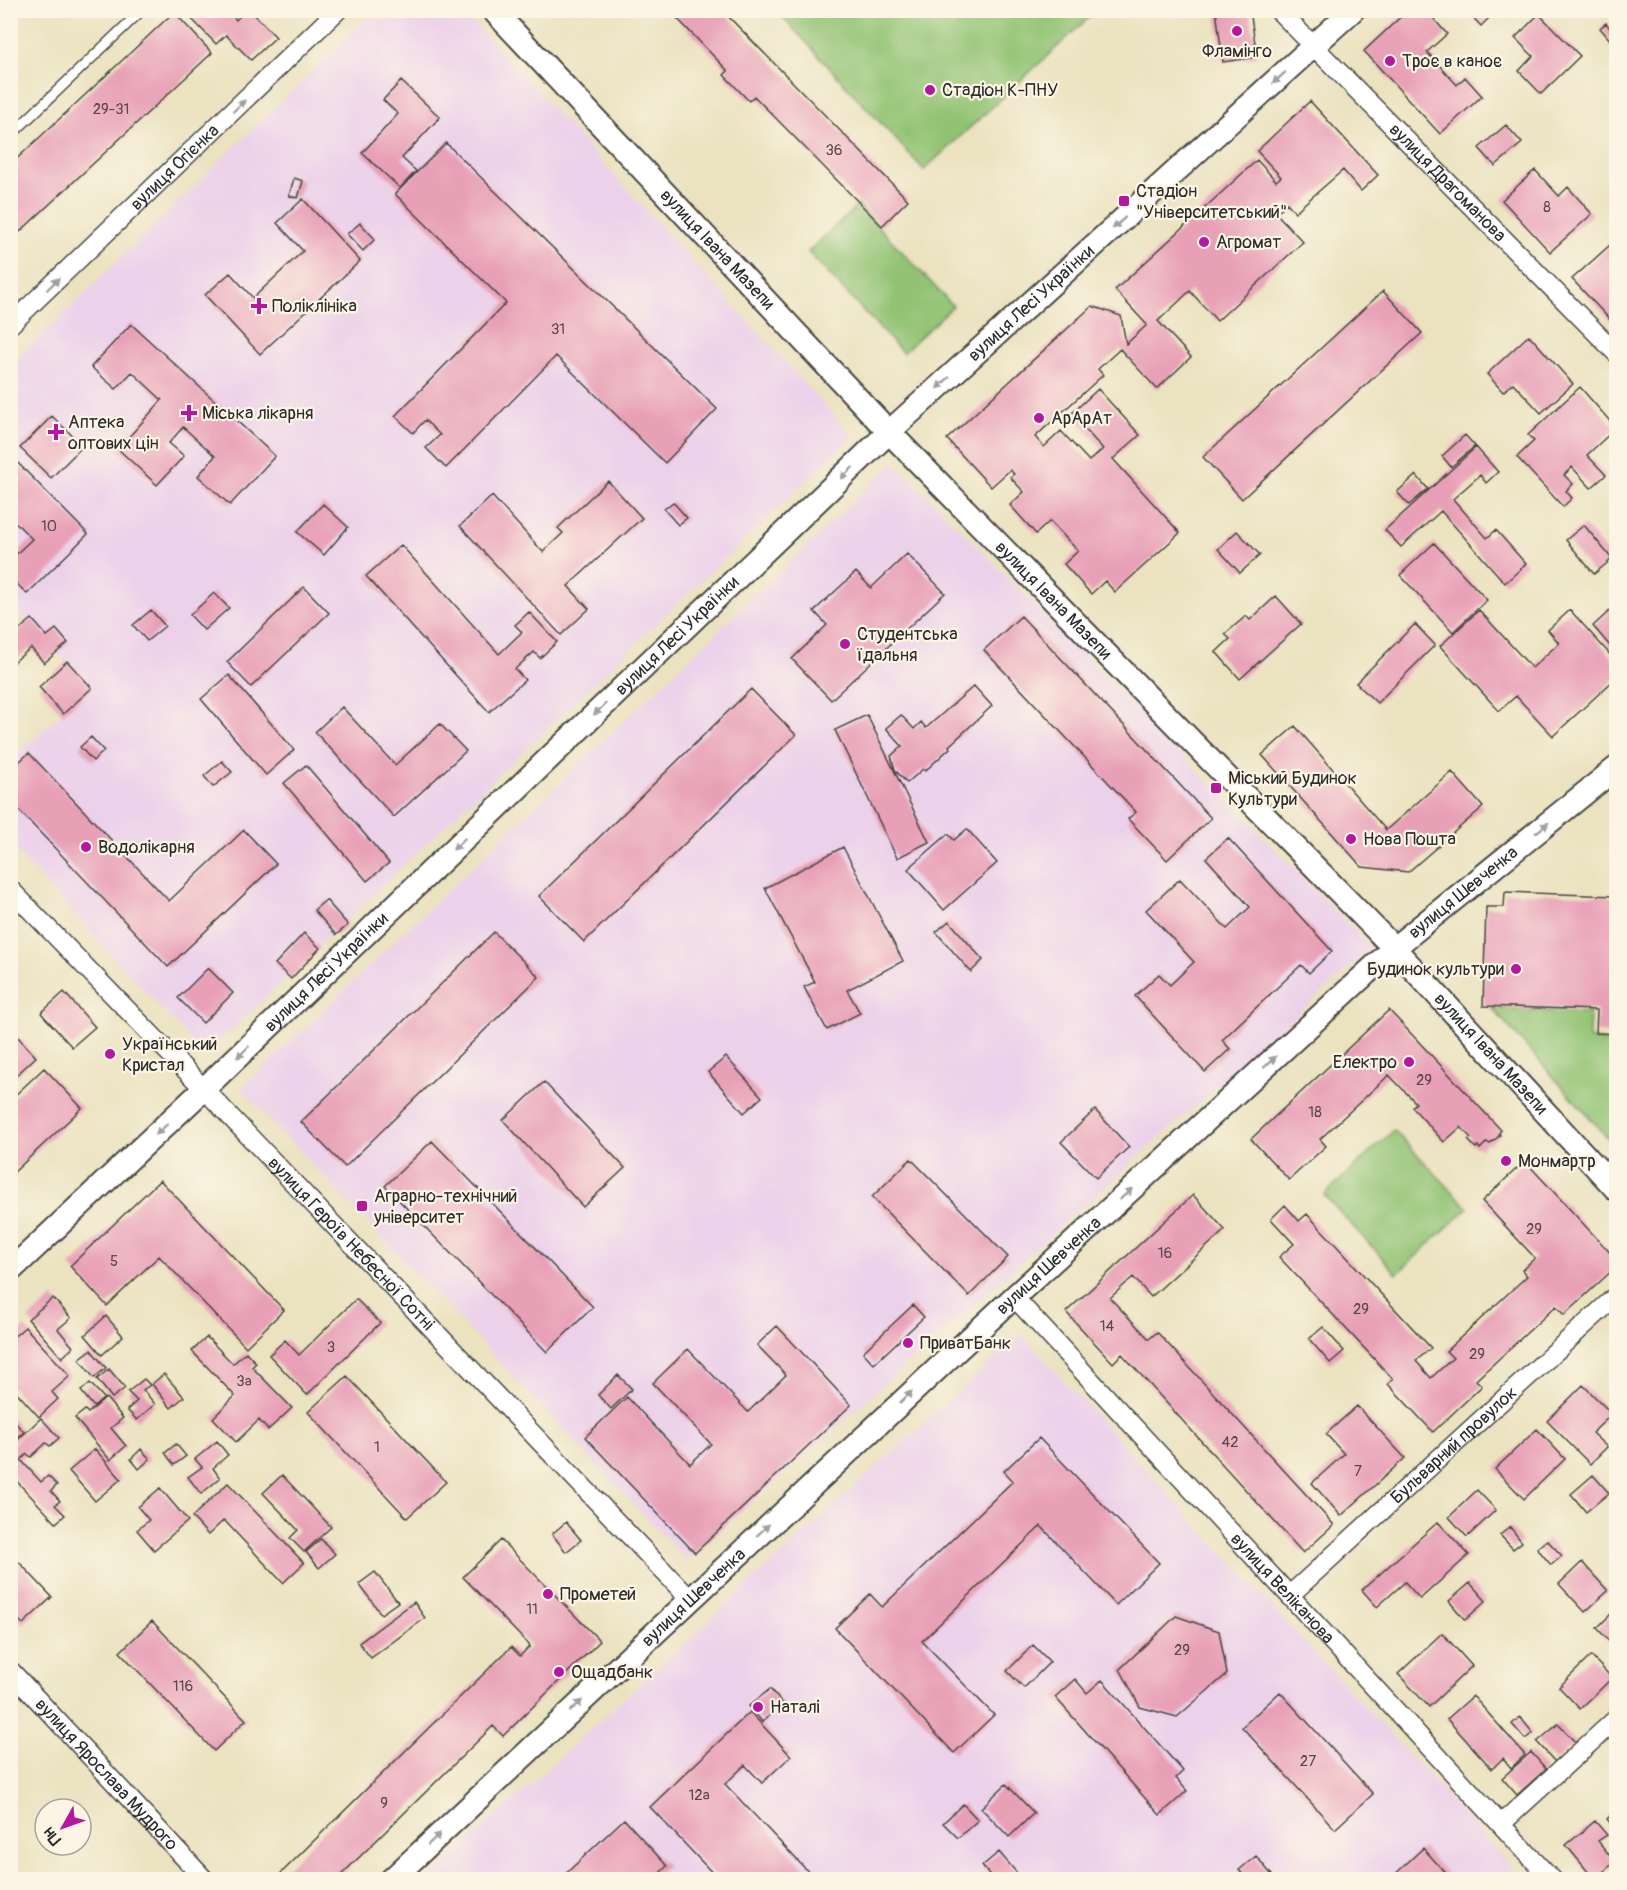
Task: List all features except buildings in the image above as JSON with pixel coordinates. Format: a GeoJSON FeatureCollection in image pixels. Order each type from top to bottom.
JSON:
{"type":"FeatureCollection","features":[{"type":"Feature","properties":{"kind":"street","name":"вулиця Огієнка"},"geometry":{"type":"LineString","coordinates":[[10,325],[338,10]]}},
{"type":"Feature","properties":{"kind":"street","name":"вулиця Івана Мазепи"},"geometry":{"type":"LineString","coordinates":[[493,10],[889,432],[1394,948],[1617,1189]]}},
{"type":"Feature","properties":{"kind":"street","name":"вулиця Драгоманова"},"geometry":{"type":"LineString","coordinates":[[1278,10],[1312,47],[1617,353]]}},
{"type":"Feature","properties":{"kind":"street","name":"вулиця Лесі Українки"},"geometry":{"type":"LineString","coordinates":[[10,1272],[889,432],[1353,10]]}},
{"type":"Feature","properties":{"kind":"street","name":"вулиця Шевченка"},"geometry":{"type":"LineString","coordinates":[[391,1880],[1014,1297],[1394,948],[1617,768]]}},
{"type":"Feature","properties":{"kind":"street","name":"вулиця Героїв Небесної Сотні"},"geometry":{"type":"LineString","coordinates":[[10,889],[690,1599]]}},
{"type":"Feature","properties":{"kind":"street","name":"Бульварний провулок"},"geometry":{"type":"LineString","coordinates":[[1290,1595],[1617,1296]]}},
{"type":"Feature","properties":{"kind":"street","name":"вулиця Веліканова"},"geometry":{"type":"LineString","coordinates":[[1014,1297],[1552,1880]]}},
{"type":"Feature","properties":{"kind":"street","name":"вулиця Ярослава Мудрого"},"geometry":{"type":"LineString","coordinates":[[10,1670],[205,1880]]}},
{"type":"Feature","properties":{"kind":"street"},"geometry":{"type":"LineString","coordinates":[[1501,1824],[1617,1719]]}},
{"type":"Feature","properties":{"kind":"lane"},"geometry":{"type":"LineString","coordinates":[[10,136],[142,10]]}},
{"type":"Feature","properties":{"kind":"shaded area"},"geometry":{"type":"Polygon","coordinates":[[[374,11],[463,11],[853,436],[212,1048],[195,1045],[11,846],[10,760],[91,688],[11,603],[11,365],[374,11]]]}},
{"type":"Feature","properties":{"kind":"shaded area"},"geometry":{"type":"Polygon","coordinates":[[[894,462],[1372,948],[687,1560],[241,1089],[894,462]]]}},
{"type":"Feature","properties":{"kind":"shaded area"},"geometry":{"type":"Polygon","coordinates":[[[1021,1334],[1523,1879],[427,1880],[1021,1334]]]}},
{"type":"Feature","properties":{"kind":"green space","name":"Стадіон К-ПНУ"},"geometry":{"type":"Polygon","coordinates":[[[777,11],[1096,11],[924,170],[777,11]]]}},
{"type":"Feature","properties":{"kind":"green space"},"geometry":{"type":"Polygon","coordinates":[[[858,205],[953,306],[903,353],[808,252],[858,205]]]}},
{"type":"Feature","properties":{"kind":"green space"},"geometry":{"type":"Polygon","coordinates":[[[1492,1008],[1590,1013],[1589,1039],[1616,1043],[1616,1147],[1492,1008]]]}},
{"type":"Feature","properties":{"kind":"green space"},"geometry":{"type":"Polygon","coordinates":[[[1394,1130],[1468,1208],[1397,1274],[1324,1195],[1394,1130]]]}},
{"type":"Feature","properties":{"kind":"place","name":"Фламінго"},"geometry":{"type":"Point","coordinates":[1237,31]}},
{"type":"Feature","properties":{"kind":"place","name":"Троє в каноє"},"geometry":{"type":"Point","coordinates":[1390,61]}},
{"type":"Feature","properties":{"kind":"place","name":"Стадіон К-ПНУ"},"geometry":{"type":"Point","coordinates":[930,90]}},
{"type":"Feature","properties":{"kind":"place","name":"Стадіон \"Університетський\""},"geometry":{"type":"Point","coordinates":[1124,201]}},
{"type":"Feature","properties":{"kind":"place","name":"Агромат"},"geometry":{"type":"Point","coordinates":[1204,242]}},
{"type":"Feature","properties":{"kind":"place","name":"Поліклініка"},"geometry":{"type":"Point","coordinates":[259,306]}},
{"type":"Feature","properties":{"kind":"place","name":"Міська лікарня"},"geometry":{"type":"Point","coordinates":[189,413]}},
{"type":"Feature","properties":{"kind":"place","name":"АрАрАт"},"geometry":{"type":"Point","coordinates":[1039,418]}},
{"type":"Feature","properties":{"kind":"place","name":"Аптека оптових цін"},"geometry":{"type":"Point","coordinates":[56,432]}},
{"type":"Feature","properties":{"kind":"place","name":"Студентська їдальня"},"geometry":{"type":"Point","coordinates":[845,644]}},
{"type":"Feature","properties":{"kind":"place","name":"Міський Будинок Культури"},"geometry":{"type":"Point","coordinates":[1216,788]}},
{"type":"Feature","properties":{"kind":"place","name":"Нова Пошта"},"geometry":{"type":"Point","coordinates":[1351,839]}},
{"type":"Feature","properties":{"kind":"place","name":"Водолікарня"},"geometry":{"type":"Point","coordinates":[86,847]}},
{"type":"Feature","properties":{"kind":"place","name":"Будинок культури"},"geometry":{"type":"Point","coordinates":[1516,969]}},
{"type":"Feature","properties":{"kind":"place","name":"Український Кристал"},"geometry":{"type":"Point","coordinates":[110,1054]}},
{"type":"Feature","properties":{"kind":"place","name":"Електро"},"geometry":{"type":"Point","coordinates":[1409,1062]}},
{"type":"Feature","properties":{"kind":"place","name":"Монмартр"},"geometry":{"type":"Point","coordinates":[1506,1161]}},
{"type":"Feature","properties":{"kind":"place","name":"Аграрно-технічний університет"},"geometry":{"type":"Point","coordinates":[362,1206]}},
{"type":"Feature","properties":{"kind":"place","name":"ПриватБанк"},"geometry":{"type":"Point","coordinates":[908,1343]}},
{"type":"Feature","properties":{"kind":"place","name":"Прометей"},"geometry":{"type":"Point","coordinates":[548,1594]}},
{"type":"Feature","properties":{"kind":"place","name":"Ощадбанк"},"geometry":{"type":"Point","coordinates":[559,1672]}},
{"type":"Feature","properties":{"kind":"place","name":"Наталі"},"geometry":{"type":"Point","coordinates":[758,1707]}}]}
